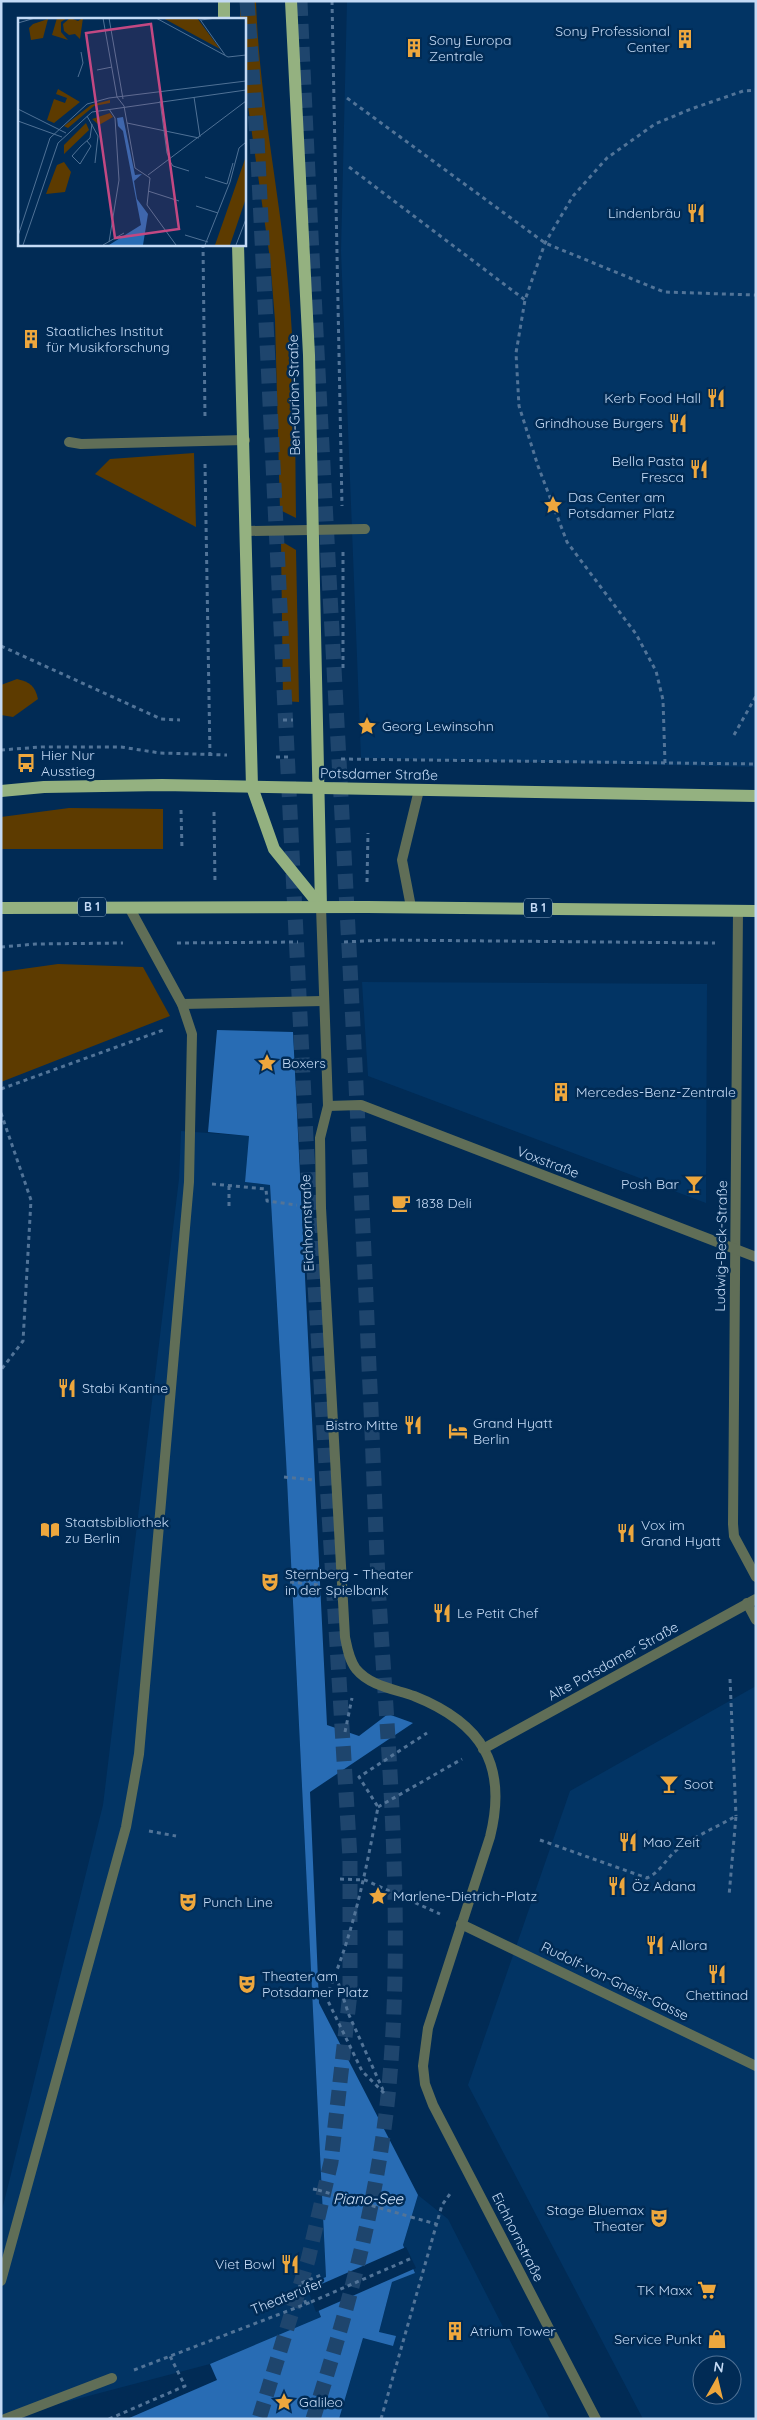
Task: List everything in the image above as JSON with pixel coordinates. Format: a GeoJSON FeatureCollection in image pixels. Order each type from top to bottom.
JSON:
{"type":"FeatureCollection","features":[{"type":"Feature","properties":{"kind":"main road"},"geometry":{"type":"LineString","coordinates":[[224,1],[224,18]]}},
{"type":"Feature","properties":{"kind":"main road","name":"Ben-Gurion-Straße"},"geometry":{"type":"LineString","coordinates":[[292,1],[306,288],[317,788]]}},
{"type":"Feature","properties":{"kind":"main road"},"geometry":{"type":"LineString","coordinates":[[238,245],[245,440],[252,787],[274,849],[321,907]]}},
{"type":"Feature","properties":{"kind":"main road","name":"Potsdamer Straße"},"geometry":{"type":"LineString","coordinates":[[1,790],[108,786],[213,786],[756,796]]}},
{"type":"Feature","properties":{"kind":"main road","name":"Eichhornstraße"},"geometry":{"type":"LineString","coordinates":[[317,788],[321,907]]}},
{"type":"Feature","properties":{"kind":"main road","name":"B 1"},"geometry":{"type":"LineString","coordinates":[[1,908],[412,907],[756,911]]}},
{"type":"Feature","properties":{"kind":"street"},"geometry":{"type":"LineString","coordinates":[[69,442],[81,444],[245,440]]}},
{"type":"Feature","properties":{"kind":"street"},"geometry":{"type":"LineString","coordinates":[[247,531],[365,529]]}},
{"type":"Feature","properties":{"kind":"street"},"geometry":{"type":"LineString","coordinates":[[412,907],[402,860],[419,790]]}},
{"type":"Feature","properties":{"kind":"street"},"geometry":{"type":"LineString","coordinates":[[1,2281],[126,1827],[139,1754],[189,1182],[192,1034],[182,1004],[129,907]]}},
{"type":"Feature","properties":{"kind":"street","name":"Eichhornstraße"},"geometry":{"type":"LineString","coordinates":[[321,907],[328,1106],[320,1138],[321,1208],[342,1615],[350,1658],[355,1668],[366,1678],[446,1711],[470,1731],[484,1749]]}},
{"type":"Feature","properties":{"kind":"street","name":"Ludwig-Beck-Straße"},"geometry":{"type":"LineString","coordinates":[[738,910],[733,1524],[734,1536],[756,1577]]}},
{"type":"Feature","properties":{"kind":"street"},"geometry":{"type":"LineString","coordinates":[[182,1004],[323,1002]]}},
{"type":"Feature","properties":{"kind":"street","name":"Voxstraße"},"geometry":{"type":"LineString","coordinates":[[328,1106],[361,1105],[756,1257]]}},
{"type":"Feature","properties":{"kind":"street"},"geometry":{"type":"LineString","coordinates":[[751,1601],[756,1620]]}},
{"type":"Feature","properties":{"kind":"street","name":"Alte Potsdamer Straße"},"geometry":{"type":"LineString","coordinates":[[484,1749],[751,1601]]}},
{"type":"Feature","properties":{"kind":"street"},"geometry":{"type":"LineString","coordinates":[[461,1924],[490,1837],[495,1812],[495,1775],[484,1749]]}},
{"type":"Feature","properties":{"kind":"street","name":"Eichhornstraße"},"geometry":{"type":"LineString","coordinates":[[461,1924],[428,2028],[423,2066],[425,2084],[433,2105],[596,2419]]}},
{"type":"Feature","properties":{"kind":"street","name":"Rudolf-von-Gneist-Gasse"},"geometry":{"type":"LineString","coordinates":[[461,1924],[756,2066]]}},
{"type":"Feature","properties":{"kind":"street"},"geometry":{"type":"LineString","coordinates":[[5,2419],[112,2378]]}},
{"type":"Feature","properties":{"kind":"path"},"geometry":{"type":"LineString","coordinates":[[332,1],[342,530],[343,671],[341,679]]}},
{"type":"Feature","properties":{"kind":"path"},"geometry":{"type":"LineString","coordinates":[[665,763],[663,700],[656,671],[636,634],[567,542],[538,466],[519,406],[516,353],[525,300],[544,243],[573,196],[607,158],[655,124],[743,91],[756,90]]}},
{"type":"Feature","properties":{"kind":"path"},"geometry":{"type":"LineString","coordinates":[[347,98],[544,243],[664,292],[756,295]]}},
{"type":"Feature","properties":{"kind":"path"},"geometry":{"type":"LineString","coordinates":[[349,167],[525,300]]}},
{"type":"Feature","properties":{"kind":"path"},"geometry":{"type":"LineString","coordinates":[[203,245],[210,754],[213,786],[216,943]]}},
{"type":"Feature","properties":{"kind":"path"},"geometry":{"type":"LineString","coordinates":[[1,646],[161,719],[180,720]]}},
{"type":"Feature","properties":{"kind":"path"},"geometry":{"type":"LineString","coordinates":[[734,735],[756,696]]}},
{"type":"Feature","properties":{"kind":"path"},"geometry":{"type":"LineString","coordinates":[[1,750],[41,747],[120,747],[160,753]]}},
{"type":"Feature","properties":{"kind":"path"},"geometry":{"type":"LineString","coordinates":[[388,760],[756,764]]}},
{"type":"Feature","properties":{"kind":"path"},"geometry":{"type":"LineString","coordinates":[[181,809],[182,849]]}},
{"type":"Feature","properties":{"kind":"path"},"geometry":{"type":"LineString","coordinates":[[368,833],[368,883]]}},
{"type":"Feature","properties":{"kind":"path"},"geometry":{"type":"LineString","coordinates":[[1,947],[36,944],[395,940],[697,943]]}},
{"type":"Feature","properties":{"kind":"path"},"geometry":{"type":"LineString","coordinates":[[1,1089],[188,1021]]}},
{"type":"Feature","properties":{"kind":"path"},"geometry":{"type":"LineString","coordinates":[[1,1113],[31,1200],[23,1341],[1,1370]]}},
{"type":"Feature","properties":{"kind":"path"},"geometry":{"type":"LineString","coordinates":[[189,1182],[266,1189],[268,1203],[305,1206]]}},
{"type":"Feature","properties":{"kind":"path"},"geometry":{"type":"LineString","coordinates":[[229,1186],[229,1206]]}},
{"type":"Feature","properties":{"kind":"path"},"geometry":{"type":"LineString","coordinates":[[284,1477],[317,1481]]}},
{"type":"Feature","properties":{"kind":"path"},"geometry":{"type":"LineString","coordinates":[[290,1582],[323,1586]]}},
{"type":"Feature","properties":{"kind":"path"},"geometry":{"type":"LineString","coordinates":[[729,1896],[736,1816],[730,1679]]}},
{"type":"Feature","properties":{"kind":"path"},"geometry":{"type":"LineString","coordinates":[[345,1732],[351,1703]]}},
{"type":"Feature","properties":{"kind":"path"},"geometry":{"type":"LineString","coordinates":[[336,1976],[350,2015],[384,2093],[362,2071],[326,1997],[336,1976],[365,1880],[378,1807],[359,1777],[427,1733]]}},
{"type":"Feature","properties":{"kind":"path"},"geometry":{"type":"LineString","coordinates":[[378,1807],[440,1770]]}},
{"type":"Feature","properties":{"kind":"path"},"geometry":{"type":"LineString","coordinates":[[540,1840],[647,1878],[656,1874],[665,1861],[679,1848],[736,1816]]}},
{"type":"Feature","properties":{"kind":"path"},"geometry":{"type":"LineString","coordinates":[[340,1879],[365,1880],[436,1913]]}},
{"type":"Feature","properties":{"kind":"path"},"geometry":{"type":"LineString","coordinates":[[313,2189],[436,2224]]}},
{"type":"Feature","properties":{"kind":"path"},"geometry":{"type":"LineString","coordinates":[[381,2419],[442,2205]]}},
{"type":"Feature","properties":{"kind":"path","name":"Theaterufer"},"geometry":{"type":"LineString","coordinates":[[112,2378],[311,2302],[412,2258]]}},
{"type":"Feature","properties":{"kind":"path"},"geometry":{"type":"LineString","coordinates":[[306,2304],[299,2284],[321,2275],[321,2273]]}},
{"type":"Feature","properties":{"kind":"path"},"geometry":{"type":"LineString","coordinates":[[109,2419],[185,2386],[170,2356]]}},
{"type":"Feature","properties":{"kind":"shaded area"},"geometry":{"type":"Polygon","coordinates":[[[240,1],[256,1],[261,72],[291,312],[294,371],[296,518],[280,510],[275,320],[270,259],[245,85],[245,18],[240,18],[240,1]]]}},
{"type":"Feature","properties":{"kind":"shaded area","name":"Das Center am Potsdamer Platz"},"geometry":{"type":"Polygon","coordinates":[[[347,1],[756,1],[756,767],[361,758],[341,251],[347,1]]]}},
{"type":"Feature","properties":{"kind":"shaded area"},"geometry":{"type":"Polygon","coordinates":[[[194,453],[196,527],[95,474],[110,459],[194,453]]]}},
{"type":"Feature","properties":{"kind":"shaded area"},"geometry":{"type":"Polygon","coordinates":[[[281,541],[296,550],[299,702],[283,701],[281,541]]]}},
{"type":"Feature","properties":{"kind":"shaded area"},"geometry":{"type":"Polygon","coordinates":[[[17,679],[31,685],[38,699],[13,717],[1,715],[1,685],[17,679]]]}},
{"type":"Feature","properties":{"kind":"shaded area"},"geometry":{"type":"Polygon","coordinates":[[[69,808],[163,809],[163,849],[1,849],[1,817],[69,808]]]}},
{"type":"Feature","properties":{"kind":"shaded area"},"geometry":{"type":"Polygon","coordinates":[[[58,964],[143,967],[170,1016],[1,1082],[1,972],[58,964]]]}},
{"type":"Feature","properties":{"kind":"shaded area","name":"Mercedes-Benz-Zentrale"},"geometry":{"type":"Polygon","coordinates":[[[362,982],[707,984],[706,1203],[368,1076],[362,982]]]}},
{"type":"Feature","properties":{"kind":"shaded area"},"geometry":{"type":"Polygon","coordinates":[[[181,1131],[249,1136],[245,1182],[270,1185],[286,1459],[326,2277],[308,2285],[321,2317],[210,2364],[1,2419],[1,2214],[103,1805],[179,1179],[181,1131]]]}},
{"type":"Feature","properties":{"kind":"shaded area"},"geometry":{"type":"Polygon","coordinates":[[[756,1686],[756,2419],[643,2419],[468,2085],[570,1791],[756,1686]]]}},
{"type":"Feature","properties":{"kind":"shaded area"},"geometry":{"type":"Polygon","coordinates":[[[418,2195],[448,2219],[550,2419],[339,2419],[363,2338],[393,2346],[379,2332],[392,2282],[415,2272],[403,2245],[418,2195]]]}},
{"type":"Feature","properties":{"kind":"water","name":"Piano-See"},"geometry":{"type":"Polygon","coordinates":[[[217,1030],[293,1032],[327,1725],[359,1736],[388,1714],[413,1723],[310,1792],[319,2003],[418,2195],[403,2245],[415,2273],[392,2282],[379,2332],[396,2336],[393,2346],[363,2338],[339,2419],[127,2419],[217,2380],[210,2364],[321,2317],[308,2284],[326,2277],[286,1459],[270,1185],[245,1182],[249,1136],[208,1132],[217,1030]]]}},
{"type":"Feature","properties":{"kind":"pier"},"geometry":{"type":"Polygon","coordinates":[[[406,2247],[416,2268],[316,2312],[308,2290],[406,2247]]]}},
{"type":"Feature","properties":{"kind":"tunnel"},"geometry":{"type":"LineString","coordinates":[[247,1],[257,138],[306,1138],[350,1858],[350,1993],[331,2162],[308,2260],[259,2419]]}},
{"type":"Feature","properties":{"kind":"tunnel"},"geometry":{"type":"LineString","coordinates":[[300,1],[353,1025],[378,1570],[391,1781],[395,1903],[393,2025],[384,2129],[369,2213],[350,2296],[313,2419]]}},
{"type":"Feature","properties":{"kind":"place","name":"Sony Professional Center"},"geometry":{"type":"Point","coordinates":[685,39]}},
{"type":"Feature","properties":{"kind":"place","name":"Sony Europa Zentrale"},"geometry":{"type":"Point","coordinates":[414,48]}},
{"type":"Feature","properties":{"kind":"place","name":"Lindenbräu"},"geometry":{"type":"Point","coordinates":[696,213]}},
{"type":"Feature","properties":{"kind":"place","name":"Staatliches Institut für Musikforschung"},"geometry":{"type":"Point","coordinates":[31,339]}},
{"type":"Feature","properties":{"kind":"place","name":"Kerb Food Hall"},"geometry":{"type":"Point","coordinates":[716,398]}},
{"type":"Feature","properties":{"kind":"place","name":"Grindhouse Burgers"},"geometry":{"type":"Point","coordinates":[678,423]}},
{"type":"Feature","properties":{"kind":"place","name":"Bella Pasta Fresca"},"geometry":{"type":"Point","coordinates":[699,469]}},
{"type":"Feature","properties":{"kind":"place","name":"Das Center am Potsdamer Platz"},"geometry":{"type":"Point","coordinates":[553,505]}},
{"type":"Feature","properties":{"kind":"place","name":"Georg Lewinsohn"},"geometry":{"type":"Point","coordinates":[367,726]}},
{"type":"Feature","properties":{"kind":"place","name":"Hier Nur Ausstieg"},"geometry":{"type":"Point","coordinates":[26,763]}},
{"type":"Feature","properties":{"kind":"place","name":"Boxers"},"geometry":{"type":"Point","coordinates":[267,1063]}},
{"type":"Feature","properties":{"kind":"place","name":"Mercedes-Benz-Zentrale"},"geometry":{"type":"Point","coordinates":[561,1092]}},
{"type":"Feature","properties":{"kind":"place","name":"Posh Bar"},"geometry":{"type":"Point","coordinates":[694,1184]}},
{"type":"Feature","properties":{"kind":"place","name":"1838 Deli"},"geometry":{"type":"Point","coordinates":[401,1203]}},
{"type":"Feature","properties":{"kind":"place","name":"Stabi Kantine"},"geometry":{"type":"Point","coordinates":[67,1388]}},
{"type":"Feature","properties":{"kind":"place","name":"Bistro Mitte"},"geometry":{"type":"Point","coordinates":[413,1425]}},
{"type":"Feature","properties":{"kind":"place","name":"Grand Hyatt Berlin"},"geometry":{"type":"Point","coordinates":[458,1431]}},
{"type":"Feature","properties":{"kind":"place","name":"Staatsbibliothek zu Berlin"},"geometry":{"type":"Point","coordinates":[50,1530]}},
{"type":"Feature","properties":{"kind":"place","name":"Vox im Grand Hyatt"},"geometry":{"type":"Point","coordinates":[626,1533]}},
{"type":"Feature","properties":{"kind":"place","name":"Sternberg - Theater in der Spielbank"},"geometry":{"type":"Point","coordinates":[270,1582]}},
{"type":"Feature","properties":{"kind":"place","name":"Le Petit Chef"},"geometry":{"type":"Point","coordinates":[442,1613]}},
{"type":"Feature","properties":{"kind":"place","name":"Soot"},"geometry":{"type":"Point","coordinates":[669,1784]}},
{"type":"Feature","properties":{"kind":"place","name":"Mao Zeit"},"geometry":{"type":"Point","coordinates":[628,1842]}},
{"type":"Feature","properties":{"kind":"place","name":"Öz Adana"},"geometry":{"type":"Point","coordinates":[617,1886]}},
{"type":"Feature","properties":{"kind":"place","name":"Marlene-Dietrich-Platz"},"geometry":{"type":"Point","coordinates":[378,1896]}},
{"type":"Feature","properties":{"kind":"place","name":"Punch Line"},"geometry":{"type":"Point","coordinates":[188,1902]}},
{"type":"Feature","properties":{"kind":"place","name":"Allora"},"geometry":{"type":"Point","coordinates":[655,1945]}},
{"type":"Feature","properties":{"kind":"place","name":"Chettinad"},"geometry":{"type":"Point","coordinates":[717,1974]}},
{"type":"Feature","properties":{"kind":"place","name":"Theater am Potsdamer Platz"},"geometry":{"type":"Point","coordinates":[247,1984]}},
{"type":"Feature","properties":{"kind":"place","name":"Stage Bluemax Theater"},"geometry":{"type":"Point","coordinates":[659,2218]}},
{"type":"Feature","properties":{"kind":"place","name":"Viet Bowl"},"geometry":{"type":"Point","coordinates":[290,2264]}},
{"type":"Feature","properties":{"kind":"place","name":"TK Maxx"},"geometry":{"type":"Point","coordinates":[707,2290]}},
{"type":"Feature","properties":{"kind":"place","name":"Atrium Tower"},"geometry":{"type":"Point","coordinates":[455,2331]}},
{"type":"Feature","properties":{"kind":"place","name":"Service Punkt"},"geometry":{"type":"Point","coordinates":[717,2339]}},
{"type":"Feature","properties":{"kind":"place","name":"Galileo"},"geometry":{"type":"Point","coordinates":[284,2402]}}]}
